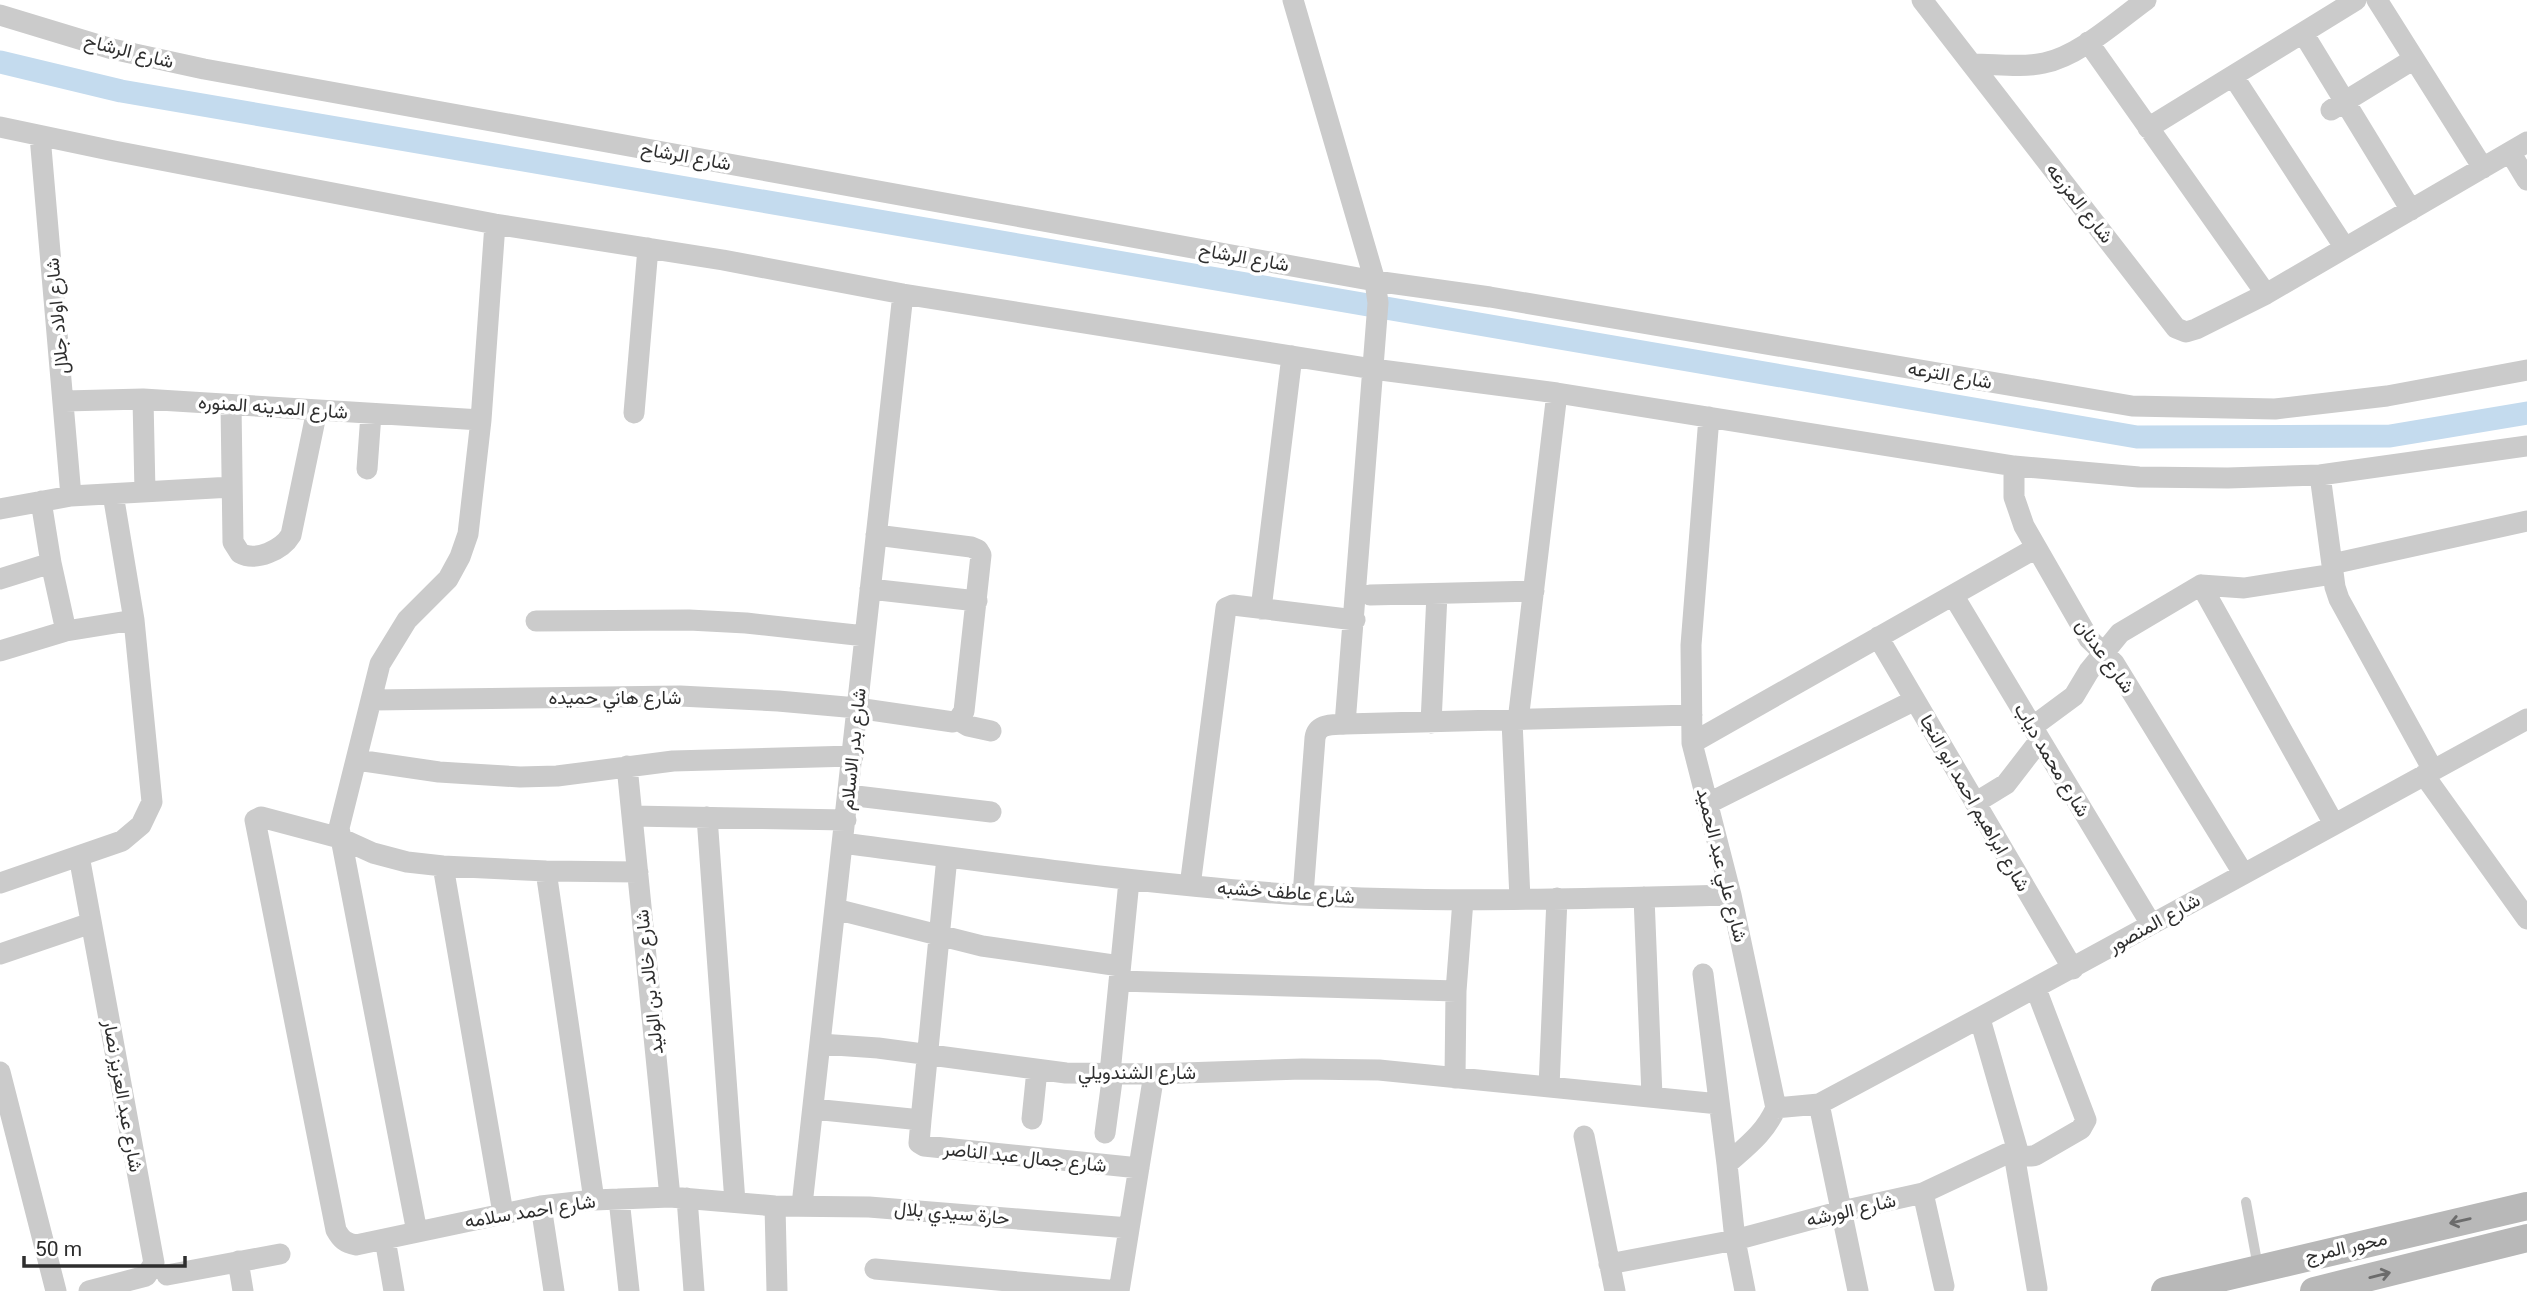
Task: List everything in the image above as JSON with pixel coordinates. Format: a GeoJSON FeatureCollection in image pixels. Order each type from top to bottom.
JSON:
{"type":"FeatureCollection","features":[{"type":"Feature","properties":{"kind":"main road","name":"محور المرج"},"geometry":{"type":"LineString","coordinates":[[2165,1291],[2258,1267],[2527,1206]]}},
{"type":"Feature","properties":{"kind":"main road","name":"محور المرج"},"geometry":{"type":"LineString","coordinates":[[2314,1291],[2527,1238]]}},
{"type":"Feature","properties":{"kind":"street"},"geometry":{"type":"LineString","coordinates":[[1293,0],[1375,281],[1378,303],[1345,724]]}},
{"type":"Feature","properties":{"kind":"street","name":"شارع المزرعه"},"geometry":{"type":"LineString","coordinates":[[1922,0],[2176,328],[2186,332],[2191,332],[2266,294],[2519,147]]}},
{"type":"Feature","properties":{"kind":"street"},"geometry":{"type":"LineString","coordinates":[[1973,64],[2046,63],[2064,57],[2146,0]]}},
{"type":"Feature","properties":{"kind":"street"},"geometry":{"type":"LineString","coordinates":[[2148,128],[2356,0]]}},
{"type":"Feature","properties":{"kind":"street"},"geometry":{"type":"LineString","coordinates":[[2377,0],[2483,168]]}},
{"type":"Feature","properties":{"kind":"street","name":"شارع الرشاح"},"geometry":{"type":"LineString","coordinates":[[0,15],[112,49],[204,69],[1375,281]]}},
{"type":"Feature","properties":{"kind":"street"},"geometry":{"type":"LineString","coordinates":[[2303,33],[2338,106],[2411,210]]}},
{"type":"Feature","properties":{"kind":"street"},"geometry":{"type":"LineString","coordinates":[[2088,42],[2266,294]]}},
{"type":"Feature","properties":{"kind":"street"},"geometry":{"type":"LineString","coordinates":[[2338,106],[2414,59]]}},
{"type":"Feature","properties":{"kind":"street"},"geometry":{"type":"LineString","coordinates":[[2233,76],[2345,248]]}},
{"type":"Feature","properties":{"kind":"street"},"geometry":{"type":"LineString","coordinates":[[0,127],[495,223],[903,294],[1373,369],[1558,393],[2014,466],[2139,477],[2320,475],[2527,446]]}},
{"type":"Feature","properties":{"kind":"street","name":"شارع اولاد جلال"},"geometry":{"type":"LineString","coordinates":[[40,135],[65,401],[71,496]]}},
{"type":"Feature","properties":{"kind":"street"},"geometry":{"type":"LineString","coordinates":[[2519,147],[2527,180]]}},
{"type":"Feature","properties":{"kind":"street"},"geometry":{"type":"LineString","coordinates":[[417,1232],[340,838],[340,821],[373,700],[380,664],[407,621],[448,579],[460,557],[470,522],[481,420],[495,223]]}},
{"type":"Feature","properties":{"kind":"street"},"geometry":{"type":"LineString","coordinates":[[634,413],[648,248]]}},
{"type":"Feature","properties":{"kind":"street","name":"شارع الترعه"},"geometry":{"type":"LineString","coordinates":[[1375,281],[1490,297],[2132,405],[2275,409],[2387,396],[2527,370]]}},
{"type":"Feature","properties":{"kind":"street","name":"شارع بدر الاسلام"},"geometry":{"type":"LineString","coordinates":[[802,1205],[903,294]]}},
{"type":"Feature","properties":{"kind":"street"},"geometry":{"type":"LineString","coordinates":[[1261,609],[1292,356]]}},
{"type":"Feature","properties":{"kind":"street"},"geometry":{"type":"LineString","coordinates":[[1520,899],[1515,721],[1558,393]]}},
{"type":"Feature","properties":{"kind":"street"},"geometry":{"type":"LineString","coordinates":[[143,399],[145,492]]}},
{"type":"Feature","properties":{"kind":"street","name":"شارع المدينه المنوره"},"geometry":{"type":"LineString","coordinates":[[65,401],[143,399],[481,420]]}},
{"type":"Feature","properties":{"kind":"street"},"geometry":{"type":"LineString","coordinates":[[231,405],[235,548],[251,557],[280,547],[291,535],[317,410]]}},
{"type":"Feature","properties":{"kind":"street"},"geometry":{"type":"LineString","coordinates":[[367,469],[371,414]]}},
{"type":"Feature","properties":{"kind":"street","name":"شارع علي عبد الحميد"},"geometry":{"type":"LineString","coordinates":[[1709,417],[1691,645],[1692,743],[1731,895],[1776,1108]]}},
{"type":"Feature","properties":{"kind":"street","name":"شارع عدنان"},"geometry":{"type":"LineString","coordinates":[[2014,466],[2014,497],[2036,548],[2089,639],[2114,663],[2243,873]]}},
{"type":"Feature","properties":{"kind":"street"},"geometry":{"type":"LineString","coordinates":[[2320,475],[2335,587],[2345,610],[2429,773],[2527,919]]}},
{"type":"Feature","properties":{"kind":"street"},"geometry":{"type":"LineString","coordinates":[[0,509],[71,496],[232,487]]}},
{"type":"Feature","properties":{"kind":"street"},"geometry":{"type":"LineString","coordinates":[[0,883],[122,841],[141,825],[152,802],[134,620],[113,494]]}},
{"type":"Feature","properties":{"kind":"street"},"geometry":{"type":"LineString","coordinates":[[41,501],[66,631]]}},
{"type":"Feature","properties":{"kind":"street"},"geometry":{"type":"LineString","coordinates":[[1975,803],[2006,784],[2036,733],[2074,696],[2089,671],[2120,633],[2201,585],[2244,588],[2527,522]]}},
{"type":"Feature","properties":{"kind":"street"},"geometry":{"type":"LineString","coordinates":[[876,535],[978,550],[981,555],[964,710],[958,720]]}},
{"type":"Feature","properties":{"kind":"street"},"geometry":{"type":"LineString","coordinates":[[1692,743],[2036,548]]}},
{"type":"Feature","properties":{"kind":"street"},"geometry":{"type":"LineString","coordinates":[[0,579],[51,563]]}},
{"type":"Feature","properties":{"kind":"street"},"geometry":{"type":"LineString","coordinates":[[2201,585],[2334,824]]}},
{"type":"Feature","properties":{"kind":"street"},"geometry":{"type":"LineString","coordinates":[[870,589],[977,601]]}},
{"type":"Feature","properties":{"kind":"street"},"geometry":{"type":"LineString","coordinates":[[1370,595],[1534,591]]}},
{"type":"Feature","properties":{"kind":"street"},"geometry":{"type":"LineString","coordinates":[[1431,723],[1437,594]]}},
{"type":"Feature","properties":{"kind":"street","name":"شارع محمد دياب"},"geometry":{"type":"LineString","coordinates":[[1953,595],[2151,924]]}},
{"type":"Feature","properties":{"kind":"street"},"geometry":{"type":"LineString","coordinates":[[1190,886],[1226,608],[1233,605],[1354,620]]}},
{"type":"Feature","properties":{"kind":"street"},"geometry":{"type":"LineString","coordinates":[[0,651],[66,631],[134,620]]}},
{"type":"Feature","properties":{"kind":"street"},"geometry":{"type":"LineString","coordinates":[[536,621],[689,620],[746,623],[865,636]]}},
{"type":"Feature","properties":{"kind":"street","name":"شارع ابراهيم احمد ابو النجا"},"geometry":{"type":"LineString","coordinates":[[1878,638],[2073,969]]}},
{"type":"Feature","properties":{"kind":"street","name":"شارع هاني حميده"},"geometry":{"type":"LineString","coordinates":[[373,700],[680,696],[857,708],[953,722],[958,720],[968,726],[990,731]]}},
{"type":"Feature","properties":{"kind":"street"},"geometry":{"type":"LineString","coordinates":[[1707,804],[1915,700]]}},
{"type":"Feature","properties":{"kind":"street"},"geometry":{"type":"LineString","coordinates":[[1303,895],[1315,733],[1322,727],[1345,724],[1692,715]]}},
{"type":"Feature","properties":{"kind":"street","name":"شارع المنصور"},"geometry":{"type":"LineString","coordinates":[[1776,1108],[1819,1104],[2073,969],[2527,719]]}},
{"type":"Feature","properties":{"kind":"street"},"geometry":{"type":"LineString","coordinates":[[357,760],[439,772],[520,777],[568,775],[673,761],[853,756]]}},
{"type":"Feature","properties":{"kind":"street","name":"شارع خالد بن الوليد"},"geometry":{"type":"LineString","coordinates":[[628,766],[638,873],[678,1198],[694,1291]]}},
{"type":"Feature","properties":{"kind":"street"},"geometry":{"type":"LineString","coordinates":[[848,795],[991,812]]}},
{"type":"Feature","properties":{"kind":"street"},"geometry":{"type":"LineString","coordinates":[[632,816],[846,820]]}},
{"type":"Feature","properties":{"kind":"street","name":"شارع احمد سلامه"},"geometry":{"type":"LineString","coordinates":[[340,838],[261,817],[255,820],[336,1230],[340,1238],[356,1245],[503,1213],[594,1200],[678,1198],[775,1206]]}},
{"type":"Feature","properties":{"kind":"street"},"geometry":{"type":"LineString","coordinates":[[707,817],[735,1202]]}},
{"type":"Feature","properties":{"kind":"street"},"geometry":{"type":"LineString","coordinates":[[340,838],[390,858],[443,866],[638,873]]}},
{"type":"Feature","properties":{"kind":"street","name":"شارع عاطف خشبه"},"geometry":{"type":"LineString","coordinates":[[843,843],[1129,881],[1303,895],[1463,900],[1731,895]]}},
{"type":"Feature","properties":{"kind":"street","name":"شارع عبد العزيز نصار"},"geometry":{"type":"LineString","coordinates":[[79,856],[154,1263],[160,1272]]}},
{"type":"Feature","properties":{"kind":"street"},"geometry":{"type":"LineString","coordinates":[[921,1120],[947,857]]}},
{"type":"Feature","properties":{"kind":"street"},"geometry":{"type":"LineString","coordinates":[[443,866],[503,1213]]}},
{"type":"Feature","properties":{"kind":"street"},"geometry":{"type":"LineString","coordinates":[[546,871],[594,1200]]}},
{"type":"Feature","properties":{"kind":"street"},"geometry":{"type":"LineString","coordinates":[[1105,1133],[1129,881]]}},
{"type":"Feature","properties":{"kind":"street"},"geometry":{"type":"LineString","coordinates":[[1644,897],[1651,1096]]}},
{"type":"Feature","properties":{"kind":"street"},"geometry":{"type":"LineString","coordinates":[[1549,1087],[1557,898]]}},
{"type":"Feature","properties":{"kind":"street"},"geometry":{"type":"LineString","coordinates":[[1455,1078],[1456,991],[1463,900]]}},
{"type":"Feature","properties":{"kind":"street"},"geometry":{"type":"LineString","coordinates":[[835,909],[994,948],[1120,974],[1456,991]]}},
{"type":"Feature","properties":{"kind":"street"},"geometry":{"type":"LineString","coordinates":[[0,954],[91,923]]}},
{"type":"Feature","properties":{"kind":"street"},"geometry":{"type":"LineString","coordinates":[[1703,974],[1735,1240],[1745,1291]]}},
{"type":"Feature","properties":{"kind":"street","name":"شارع الورشه"},"geometry":{"type":"LineString","coordinates":[[1609,1264],[1735,1240],[1842,1211],[1923,1193],[2003,1155],[2033,1156],[2081,1129],[2086,1124],[2085,1116],[2036,989]]}},
{"type":"Feature","properties":{"kind":"street"},"geometry":{"type":"LineString","coordinates":[[1980,1019],[2017,1154],[2037,1288]]}},
{"type":"Feature","properties":{"kind":"street","name":"شارع الشندويلي"},"geometry":{"type":"LineString","coordinates":[[820,1044],[878,1048],[1037,1070],[1154,1074],[1340,1069],[1719,1104]]}},
{"type":"Feature","properties":{"kind":"street"},"geometry":{"type":"LineString","coordinates":[[1032,1119],[1037,1070]]}},
{"type":"Feature","properties":{"kind":"street"},"geometry":{"type":"LineString","coordinates":[[0,1072],[56,1291]]}},
{"type":"Feature","properties":{"kind":"street"},"geometry":{"type":"LineString","coordinates":[[875,1269],[1119,1291],[1154,1074]]}},
{"type":"Feature","properties":{"kind":"street"},"geometry":{"type":"LineString","coordinates":[[1819,1104],[1858,1291]]}},
{"type":"Feature","properties":{"kind":"street"},"geometry":{"type":"LineString","coordinates":[[1727,1164],[1769,1125],[1776,1108]]}},
{"type":"Feature","properties":{"kind":"street","name":"شارع جمال عبد الناصر"},"geometry":{"type":"LineString","coordinates":[[813,1109],[921,1120],[919,1143],[924,1146],[1139,1168]]}},
{"type":"Feature","properties":{"kind":"street"},"geometry":{"type":"LineString","coordinates":[[1584,1136],[1615,1291]]}},
{"type":"Feature","properties":{"kind":"street"},"geometry":{"type":"LineString","coordinates":[[1923,1193],[1944,1286]]}},
{"type":"Feature","properties":{"kind":"street"},"geometry":{"type":"LineString","coordinates":[[619,1199],[629,1291]]}},
{"type":"Feature","properties":{"kind":"street"},"geometry":{"type":"LineString","coordinates":[[541,1206],[554,1291]]}},
{"type":"Feature","properties":{"kind":"street"},"geometry":{"type":"LineString","coordinates":[[775,1206],[777,1291]]}},
{"type":"Feature","properties":{"kind":"street","name":"حارة سيدي بلال"},"geometry":{"type":"LineString","coordinates":[[775,1206],[869,1207],[1129,1228]]}},
{"type":"Feature","properties":{"kind":"street"},"geometry":{"type":"LineString","coordinates":[[385,1239],[394,1291]]}},
{"type":"Feature","properties":{"kind":"street"},"geometry":{"type":"LineString","coordinates":[[103,1289],[160,1272],[280,1254]]}},
{"type":"Feature","properties":{"kind":"street"},"geometry":{"type":"LineString","coordinates":[[239,1261],[243,1291]]}},
{"type":"Feature","properties":{"kind":"street"},"geometry":{"type":"LineString","coordinates":[[160,1272],[182,1291]]}},
{"type":"Feature","properties":{"kind":"lane"},"geometry":{"type":"LineString","coordinates":[[2246,1202],[2258,1267]]}},
{"type":"Feature","properties":{"kind":"waterway"},"geometry":{"type":"LineString","coordinates":[[0,62],[121,91],[2137,437],[2390,436],[2527,413]]}}]}
